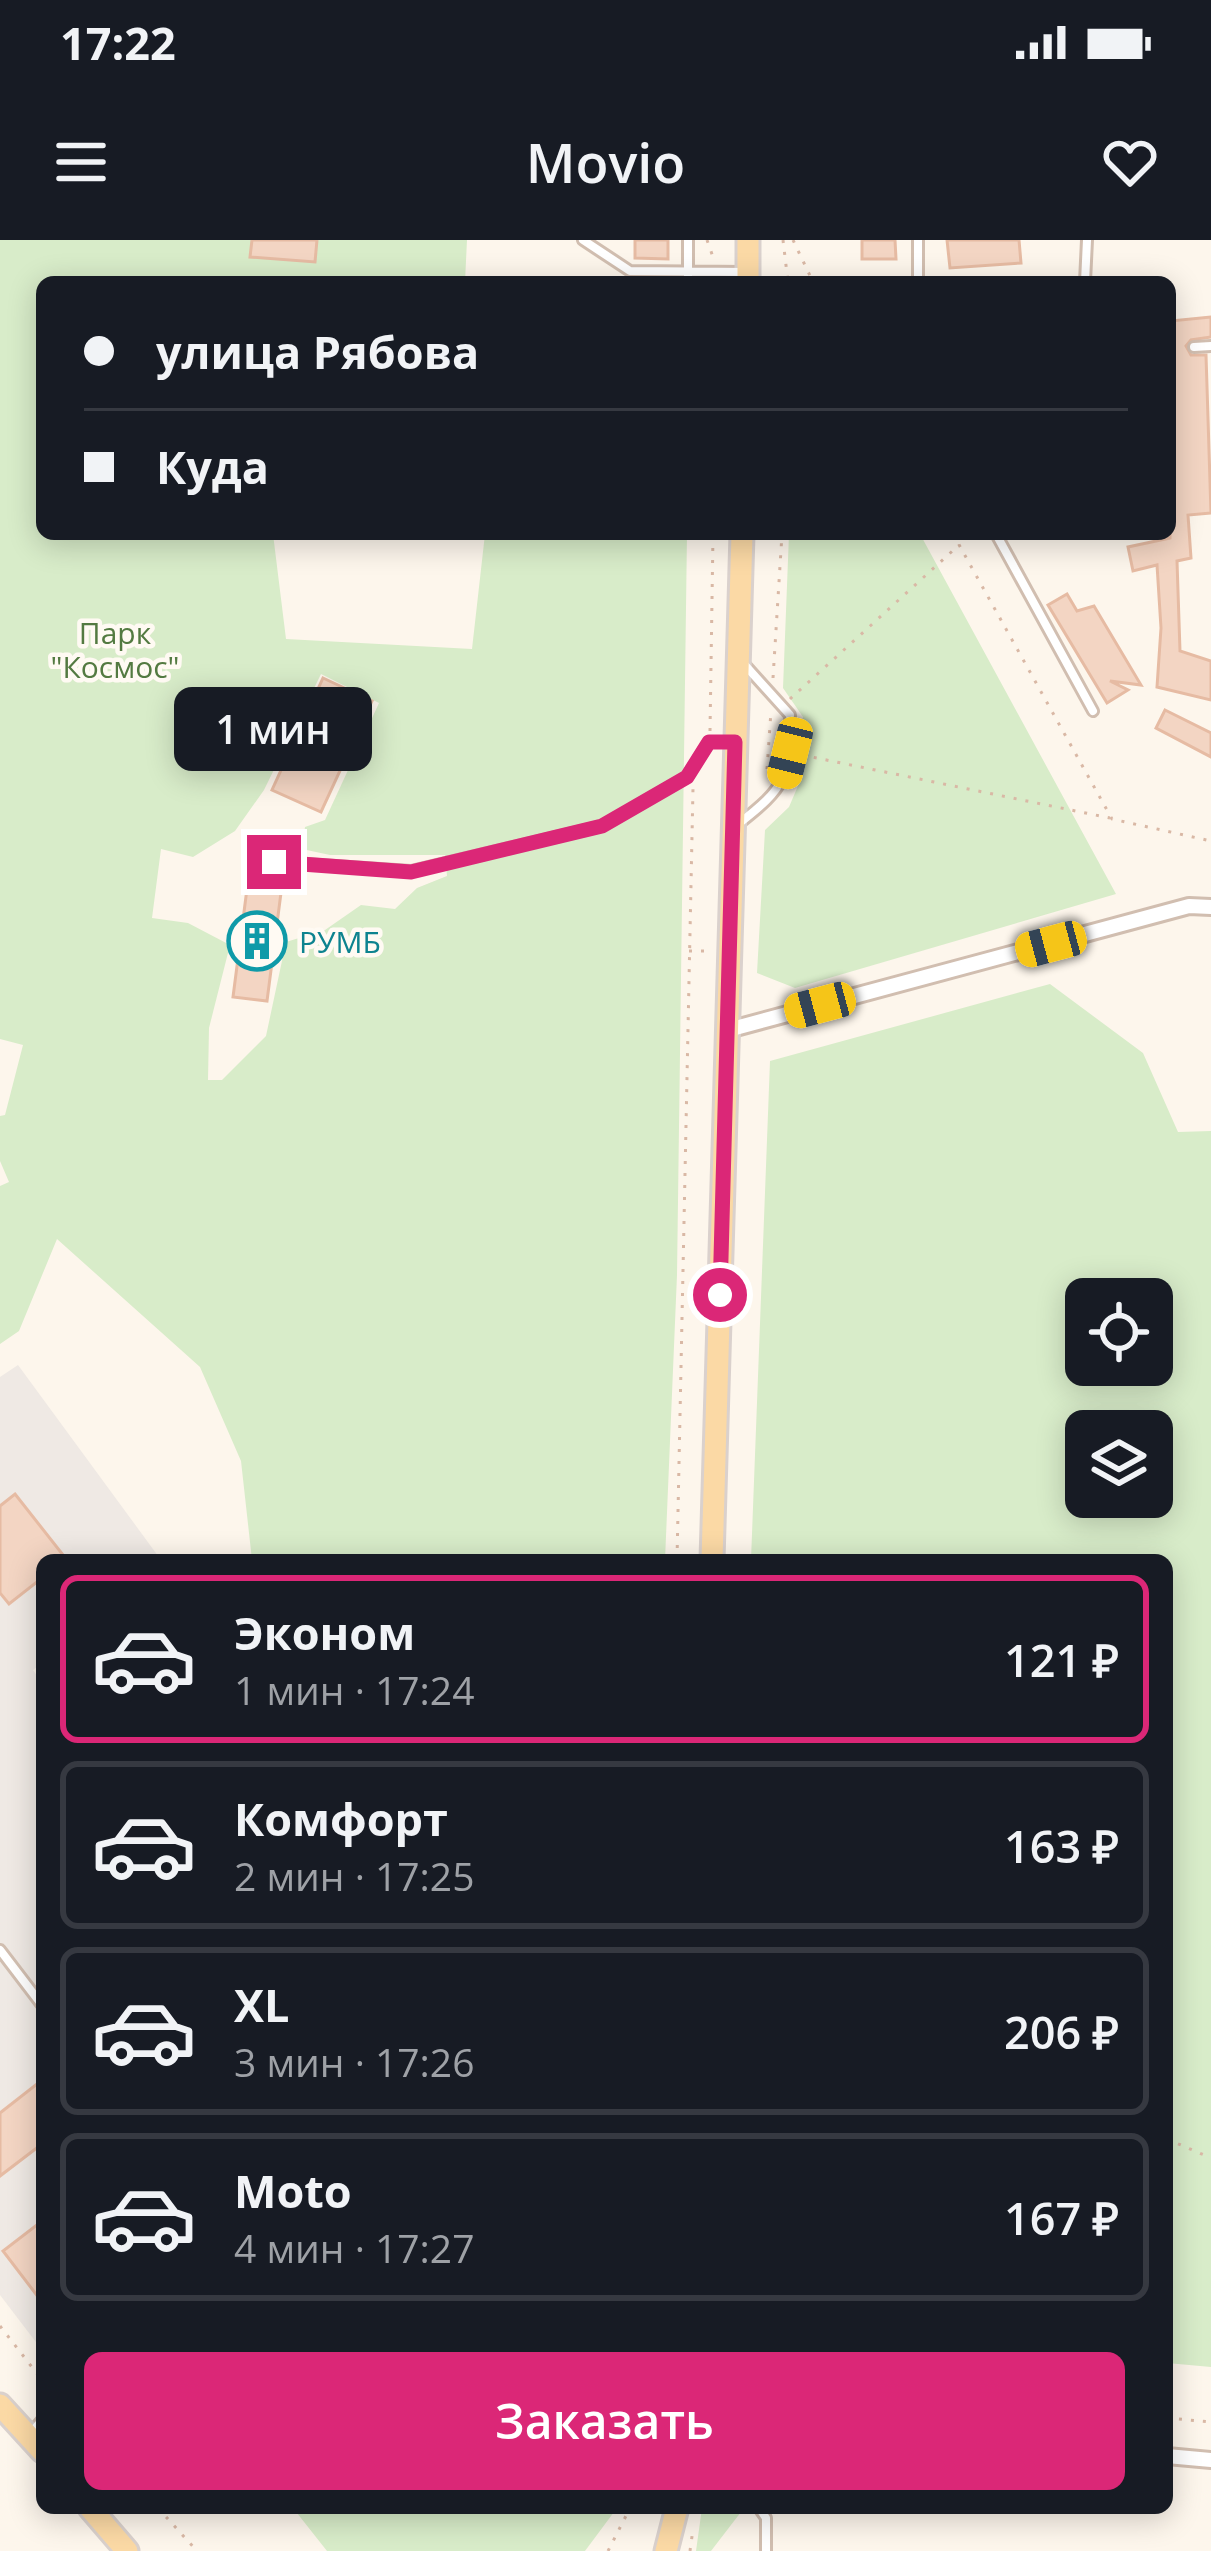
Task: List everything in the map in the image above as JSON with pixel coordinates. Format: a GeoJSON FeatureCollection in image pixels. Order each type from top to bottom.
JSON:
{"type":"FeatureCollection","features":[{"type":"Feature","properties":{"kind":"main road"},"geometry":{"type":"LineString","coordinates":[[748,240],[748,276]]}},
{"type":"Feature","properties":{"kind":"main road"},"geometry":{"type":"LineString","coordinates":[[712,1554],[742,540]]}},
{"type":"Feature","properties":{"kind":"main road"},"geometry":{"type":"LineString","coordinates":[[0,2404],[36,2433]]}},
{"type":"Feature","properties":{"kind":"main road"},"geometry":{"type":"LineString","coordinates":[[101,2514],[127,2551]]}},
{"type":"Feature","properties":{"kind":"main road"},"geometry":{"type":"LineString","coordinates":[[666,2551],[675,2514]]}},
{"type":"Feature","properties":{"kind":"street"},"geometry":{"type":"LineString","coordinates":[[728,1030],[1189,906],[1211,907]]}},
{"type":"Feature","properties":{"kind":"street"},"geometry":{"type":"LineString","coordinates":[[1173,2457],[1211,2460]]}},
{"type":"Feature","properties":{"kind":"lane"},"geometry":{"type":"LineString","coordinates":[[583,240],[630,271],[678,276]]}},
{"type":"Feature","properties":{"kind":"lane"},"geometry":{"type":"LineString","coordinates":[[688,240],[688,276]]}},
{"type":"Feature","properties":{"kind":"lane"},"geometry":{"type":"LineString","coordinates":[[918,240],[918,276]]}},
{"type":"Feature","properties":{"kind":"lane"},"geometry":{"type":"LineString","coordinates":[[1085,276],[1087,240]]}},
{"type":"Feature","properties":{"kind":"lane"},"geometry":{"type":"LineString","coordinates":[[1195,347],[1211,346]]}},
{"type":"Feature","properties":{"kind":"lane"},"geometry":{"type":"LineString","coordinates":[[999,540],[1093,711]]}},
{"type":"Feature","properties":{"kind":"lane"},"geometry":{"type":"LineString","coordinates":[[731,830],[780,791],[790,753],[790,715],[738,657]]}},
{"type":"Feature","properties":{"kind":"lane"},"geometry":{"type":"LineString","coordinates":[[274,862],[411,872],[602,826],[687,777],[709,742],[735,742]]}},
{"type":"Feature","properties":{"kind":"lane"},"geometry":{"type":"LineString","coordinates":[[0,1950],[36,1997]]}},
{"type":"Feature","properties":{"kind":"lane"},"geometry":{"type":"LineString","coordinates":[[763,2514],[766,2551]]}},
{"type":"Feature","properties":{"kind":"path"},"geometry":{"type":"LineString","coordinates":[[783,240],[787,276]]}},
{"type":"Feature","properties":{"kind":"path"},"geometry":{"type":"LineString","coordinates":[[793,240],[810,276]]}},
{"type":"Feature","properties":{"kind":"path"},"geometry":{"type":"LineString","coordinates":[[709,742],[713,540]]}},
{"type":"Feature","properties":{"kind":"path"},"geometry":{"type":"LineString","coordinates":[[767,770],[782,540]]}},
{"type":"Feature","properties":{"kind":"path"},"geometry":{"type":"LineString","coordinates":[[956,540],[1112,819]]}},
{"type":"Feature","properties":{"kind":"path"},"geometry":{"type":"LineString","coordinates":[[770,716],[959,545]]}},
{"type":"Feature","properties":{"kind":"path"},"geometry":{"type":"LineString","coordinates":[[790,753],[1211,841]]}},
{"type":"Feature","properties":{"kind":"path"},"geometry":{"type":"LineString","coordinates":[[677,1554],[694,781]]}},
{"type":"Feature","properties":{"kind":"path"},"geometry":{"type":"LineString","coordinates":[[1173,2142],[1211,2158]]}},
{"type":"Feature","properties":{"kind":"path"},"geometry":{"type":"LineString","coordinates":[[0,2326],[36,2372]]}},
{"type":"Feature","properties":{"kind":"path"},"geometry":{"type":"LineString","coordinates":[[1173,2419],[1211,2422]]}},
{"type":"Feature","properties":{"kind":"path"},"geometry":{"type":"LineString","coordinates":[[163,2514],[197,2551]]}},
{"type":"Feature","properties":{"kind":"path"},"geometry":{"type":"LineString","coordinates":[[608,2551],[627,2514]]}},
{"type":"Feature","properties":{"kind":"path"},"geometry":{"type":"LineString","coordinates":[[691,2551],[693,2530]]}},
{"type":"Feature","properties":{"kind":"shaded area"},"geometry":{"type":"Polygon","coordinates":[[[18,1365],[157,1554],[36,1554],[36,2342],[0,2295],[0,1377],[18,1365]]]}},
{"type":"Feature","properties":{"kind":"green space","name":"Парк \"Космос\""},"geometry":{"type":"Polygon","coordinates":[[[0,240],[467,240],[465,276],[36,276],[36,540],[274,540],[286,639],[472,649],[484,540],[687,540],[677,1275],[665,1554],[251,1554],[241,1461],[200,1367],[57,1239],[19,1331],[0,1344],[0,1186],[9,1182],[0,1161],[0,1116],[5,1115],[23,1045],[0,1039],[0,240]],[[321,674],[264,790],[235,831],[193,857],[161,849],[152,918],[188,923],[230,945],[209,1028],[208,1080],[222,1080],[266,1036],[286,942],[325,930],[361,905],[395,909],[417,888],[447,876],[445,855],[330,855],[302,849],[305,827],[325,820],[379,703],[321,674]]]}},
{"type":"Feature","properties":{"kind":"green space"},"geometry":{"type":"Polygon","coordinates":[[[789,540],[923,540],[1116,894],[795,988],[757,973],[765,830],[789,807],[803,774],[803,717],[783,688],[789,540]]]}},
{"type":"Feature","properties":{"kind":"green space"},"geometry":{"type":"Polygon","coordinates":[[[1050,984],[1143,1053],[1178,1132],[1211,1131],[1211,2367],[1173,2364],[1173,1554],[751,1554],[770,1061],[1050,984]]]}},
{"type":"Feature","properties":{"kind":"green space"},"geometry":{"type":"Polygon","coordinates":[[[298,2514],[613,2514],[585,2551],[327,2551],[298,2514]]]}},
{"type":"Feature","properties":{"kind":"green space"},"geometry":{"type":"Polygon","coordinates":[[[701,2514],[739,2514],[711,2551],[696,2551],[701,2514]]]}},
{"type":"Feature","properties":{"kind":"building"},"geometry":{"type":"Polygon","coordinates":[[[252,240],[317,240],[315,262],[250,257],[252,240]]]}},
{"type":"Feature","properties":{"kind":"building"},"geometry":{"type":"Polygon","coordinates":[[[635,240],[668,240],[668,259],[635,258],[635,240]]]}},
{"type":"Feature","properties":{"kind":"building"},"geometry":{"type":"Polygon","coordinates":[[[862,240],[895,240],[896,259],[862,259],[862,240]]]}},
{"type":"Feature","properties":{"kind":"building"},"geometry":{"type":"Polygon","coordinates":[[[947,240],[1019,240],[1021,263],[950,268],[947,240]]]}},
{"type":"Feature","properties":{"kind":"building"},"geometry":{"type":"Polygon","coordinates":[[[1211,317],[1211,337],[1191,340],[1186,346],[1191,355],[1206,355],[1211,513],[1188,515],[1191,558],[1177,561],[1180,651],[1211,661],[1211,700],[1157,687],[1161,628],[1157,565],[1133,571],[1128,547],[1176,540],[1176,320],[1211,317]]]}},
{"type":"Feature","properties":{"kind":"building"},"geometry":{"type":"Polygon","coordinates":[[[1067,594],[1077,611],[1094,606],[1141,685],[1110,681],[1128,690],[1107,703],[1048,605],[1067,594]]]}},
{"type":"Feature","properties":{"kind":"building"},"geometry":{"type":"Polygon","coordinates":[[[323,678],[372,701],[321,812],[272,790],[323,678]]]}},
{"type":"Feature","properties":{"kind":"building"},"geometry":{"type":"Polygon","coordinates":[[[1165,710],[1211,733],[1211,757],[1156,728],[1165,710]]]}},
{"type":"Feature","properties":{"kind":"building","name":"РУМБ"},"geometry":{"type":"Polygon","coordinates":[[[248,881],[282,885],[267,1001],[233,997],[248,881]]]}},
{"type":"Feature","properties":{"kind":"building"},"geometry":{"type":"Polygon","coordinates":[[[15,1494],[62,1554],[36,1554],[36,1583],[9,1604],[0,1593],[0,1506],[15,1494]]]}},
{"type":"Feature","properties":{"kind":"building"},"geometry":{"type":"Polygon","coordinates":[[[36,2085],[36,2149],[0,2176],[0,2113],[36,2085]]]}},
{"type":"Feature","properties":{"kind":"building"},"geometry":{"type":"Polygon","coordinates":[[[36,2226],[36,2294],[3,2251],[36,2226]]]}},
{"type":"Feature","properties":{"kind":"place","name":"РУМБ"},"geometry":{"type":"Point","coordinates":[257,941]}},
{"type":"Feature","properties":{"kind":"route"},"geometry":{"type":"LineString","coordinates":[[274,862],[411,872],[602,826],[687,777],[709,742],[735,742],[720,1295]]}}]}
